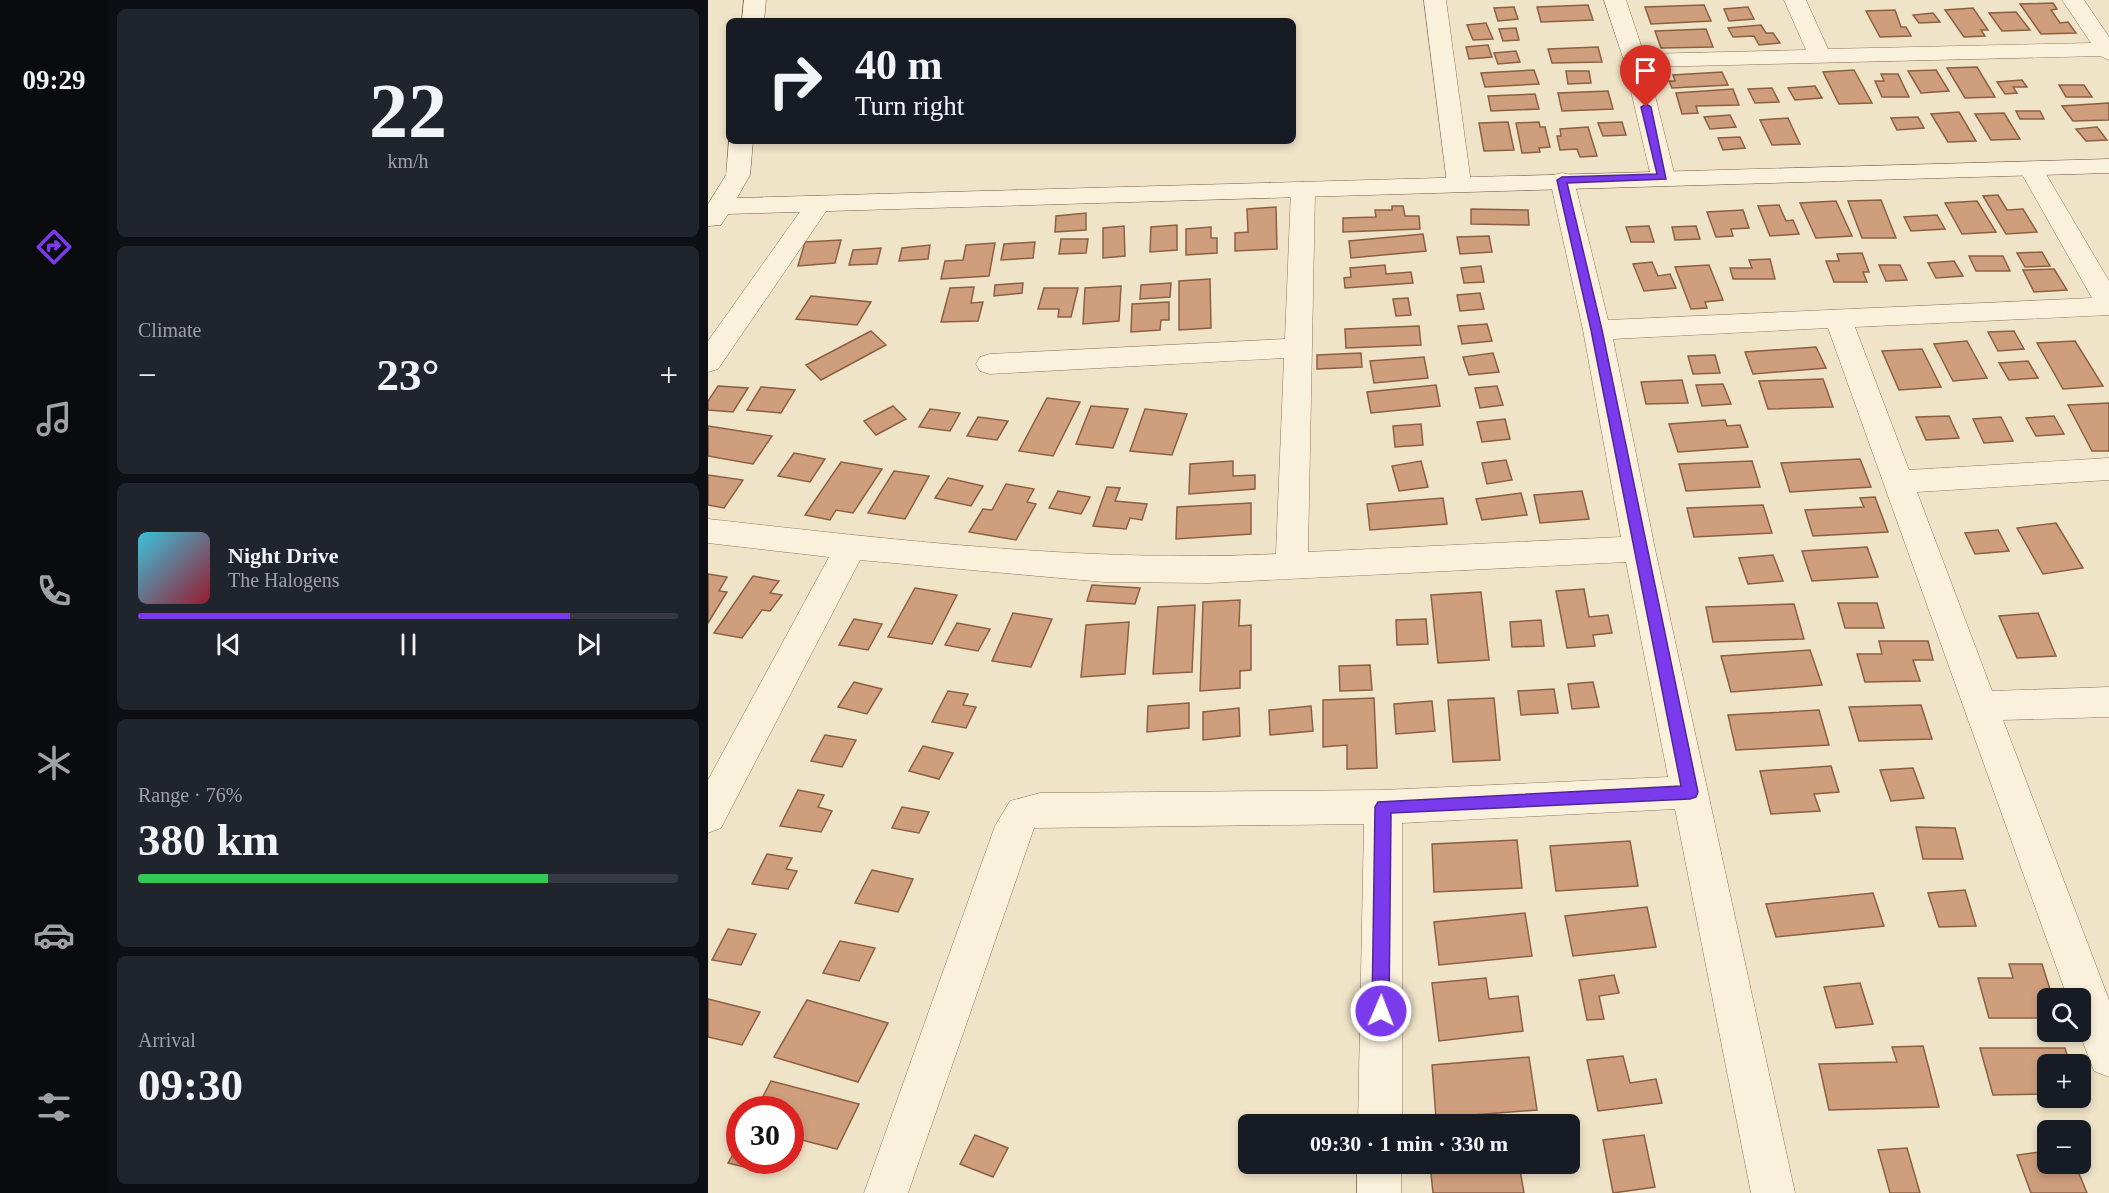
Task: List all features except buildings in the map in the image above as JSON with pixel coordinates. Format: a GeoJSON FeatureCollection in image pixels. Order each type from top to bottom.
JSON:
{"type":"FeatureCollection","features":[{"type":"Feature","properties":{"kind":"street"},"geometry":{"type":"LineString","coordinates":[[753,18],[755,0]]}},
{"type":"Feature","properties":{"kind":"street"},"geometry":{"type":"LineString","coordinates":[[1435,0],[1458,183]]}},
{"type":"Feature","properties":{"kind":"street"},"geometry":{"type":"LineString","coordinates":[[1615,0],[1635,61],[1663,177]]}},
{"type":"Feature","properties":{"kind":"street"},"geometry":{"type":"LineString","coordinates":[[1795,0],[1819,54]]}},
{"type":"Feature","properties":{"kind":"street"},"geometry":{"type":"LineString","coordinates":[[2073,0],[2108,51]]}},
{"type":"Feature","properties":{"kind":"street"},"geometry":{"type":"LineString","coordinates":[[1635,61],[1819,54],[2108,51]]}},
{"type":"Feature","properties":{"kind":"street"},"geometry":{"type":"LineString","coordinates":[[715,215],[738,175],[741,144]]}},
{"type":"Feature","properties":{"kind":"street"},"geometry":{"type":"LineString","coordinates":[[715,215],[818,204],[1303,190],[1458,183],[2109,166]]}},
{"type":"Feature","properties":{"kind":"street"},"geometry":{"type":"LineString","coordinates":[[1597,330],[1839,321],[2109,305],[2031,169]]}},
{"type":"Feature","properties":{"kind":"street"},"geometry":{"type":"LineString","coordinates":[[1562,180],[1597,330],[1639,549],[1773,1193]]}},
{"type":"Feature","properties":{"kind":"street"},"geometry":{"type":"LineString","coordinates":[[1292,565],[1303,190]]}},
{"type":"Feature","properties":{"kind":"street"},"geometry":{"type":"LineString","coordinates":[[708,362],[818,204]]}},
{"type":"Feature","properties":{"kind":"street"},"geometry":{"type":"LineString","coordinates":[[1839,321],[2109,1056]]}},
{"type":"Feature","properties":{"kind":"street"},"geometry":{"type":"LineString","coordinates":[[990,364],[1299,348]]}},
{"type":"Feature","properties":{"kind":"street"},"geometry":{"type":"LineString","coordinates":[[1898,482],[2109,470]]}},
{"type":"Feature","properties":{"kind":"street"},"geometry":{"type":"LineString","coordinates":[[708,531],[851,547],[1143,571],[1639,549]]}},
{"type":"Feature","properties":{"kind":"street"},"geometry":{"type":"LineString","coordinates":[[708,816],[851,547]]}},
{"type":"Feature","properties":{"kind":"street"},"geometry":{"type":"LineString","coordinates":[[1980,706],[2109,702]]}},
{"type":"Feature","properties":{"kind":"street"},"geometry":{"type":"LineString","coordinates":[[886,1193],[1014,826],[1023,813],[1040,810],[1383,807],[1690,792]]}},
{"type":"Feature","properties":{"kind":"street"},"geometry":{"type":"LineString","coordinates":[[1380,1114],[1383,807]]}},
{"type":"Feature","properties":{"kind":"street"},"geometry":{"type":"LineString","coordinates":[[1379,1174],[1379,1193]]}},
{"type":"Feature","properties":{"kind":"route"},"geometry":{"type":"LineString","coordinates":[[1381,1011],[1383,807],[1690,792],[1639,549],[1597,330],[1562,180],[1663,177],[1646,107]]}}]}
